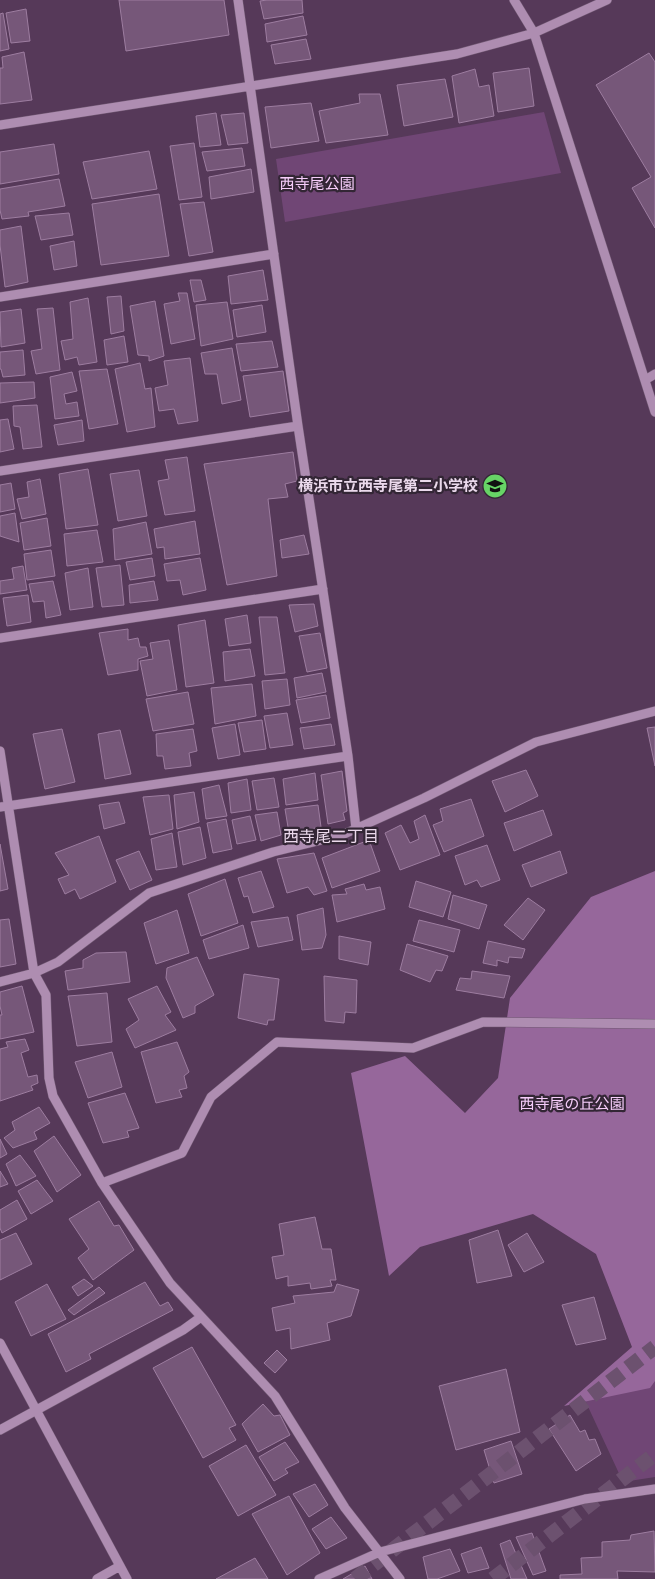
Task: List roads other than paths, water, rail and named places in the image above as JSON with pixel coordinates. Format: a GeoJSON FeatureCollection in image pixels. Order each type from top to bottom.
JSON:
{"type":"FeatureCollection","features":[{"type":"Feature","properties":{"kind":"street"},"geometry":{"type":"LineString","coordinates":[[238,0],[298,426],[348,756],[356,829]]}},
{"type":"Feature","properties":{"kind":"street"},"geometry":{"type":"LineString","coordinates":[[514,0],[534,33],[655,412]]}},
{"type":"Feature","properties":{"kind":"street"},"geometry":{"type":"LineString","coordinates":[[0,125],[457,54],[534,33],[607,0]]}},
{"type":"Feature","properties":{"kind":"street"},"geometry":{"type":"LineString","coordinates":[[0,298],[274,254]]}},
{"type":"Feature","properties":{"kind":"street"},"geometry":{"type":"LineString","coordinates":[[645,380],[655,374]]}},
{"type":"Feature","properties":{"kind":"street"},"geometry":{"type":"LineString","coordinates":[[0,471],[298,426]]}},
{"type":"Feature","properties":{"kind":"street"},"geometry":{"type":"LineString","coordinates":[[0,638],[323,589]]}},
{"type":"Feature","properties":{"kind":"street"},"geometry":{"type":"LineString","coordinates":[[0,982],[34,973],[58,962],[150,894],[273,852],[342,835],[424,798],[536,742],[655,712]]}},
{"type":"Feature","properties":{"kind":"street"},"geometry":{"type":"LineString","coordinates":[[0,751],[4,806],[34,973],[46,995],[49,1078],[53,1096],[102,1183],[170,1283],[200,1318],[275,1396],[345,1508],[400,1579]]}},
{"type":"Feature","properties":{"kind":"street"},"geometry":{"type":"LineString","coordinates":[[4,806],[348,756]]}},
{"type":"Feature","properties":{"kind":"street"},"geometry":{"type":"LineString","coordinates":[[102,1183],[182,1153],[211,1097],[277,1042],[414,1048],[483,1022],[655,1024]]}},
{"type":"Feature","properties":{"kind":"street"},"geometry":{"type":"LineString","coordinates":[[0,1430],[183,1330],[200,1318]]}},
{"type":"Feature","properties":{"kind":"street"},"geometry":{"type":"LineString","coordinates":[[0,1342],[127,1579]]}},
{"type":"Feature","properties":{"kind":"street"},"geometry":{"type":"LineString","coordinates":[[319,1579],[380,1552],[585,1500],[655,1489]]}},
{"type":"Feature","properties":{"kind":"street"},"geometry":{"type":"LineString","coordinates":[[97,1579],[120,1566]]}},
{"type":"Feature","properties":{"kind":"tunnel"},"geometry":{"type":"LineString","coordinates":[[355,1579],[655,1347]]}},
{"type":"Feature","properties":{"kind":"tunnel"},"geometry":{"type":"LineString","coordinates":[[493,1579],[655,1454]]}},
{"type":"Feature","properties":{"kind":"place","name":"横浜市立西寺尾第二小学校"},"geometry":{"type":"Point","coordinates":[495,486]}},
{"type":"Feature","properties":{"kind":"district","name":"西寺尾二丁目"},"geometry":{"type":"Point","coordinates":[331,836]}},
{"type":"Feature","properties":{"kind":"park label","name":"西寺尾公園"},"geometry":{"type":"Point","coordinates":[317,184]}},
{"type":"Feature","properties":{"kind":"park label","name":"西寺尾の丘公園"},"geometry":{"type":"Point","coordinates":[572,1104]}}]}
